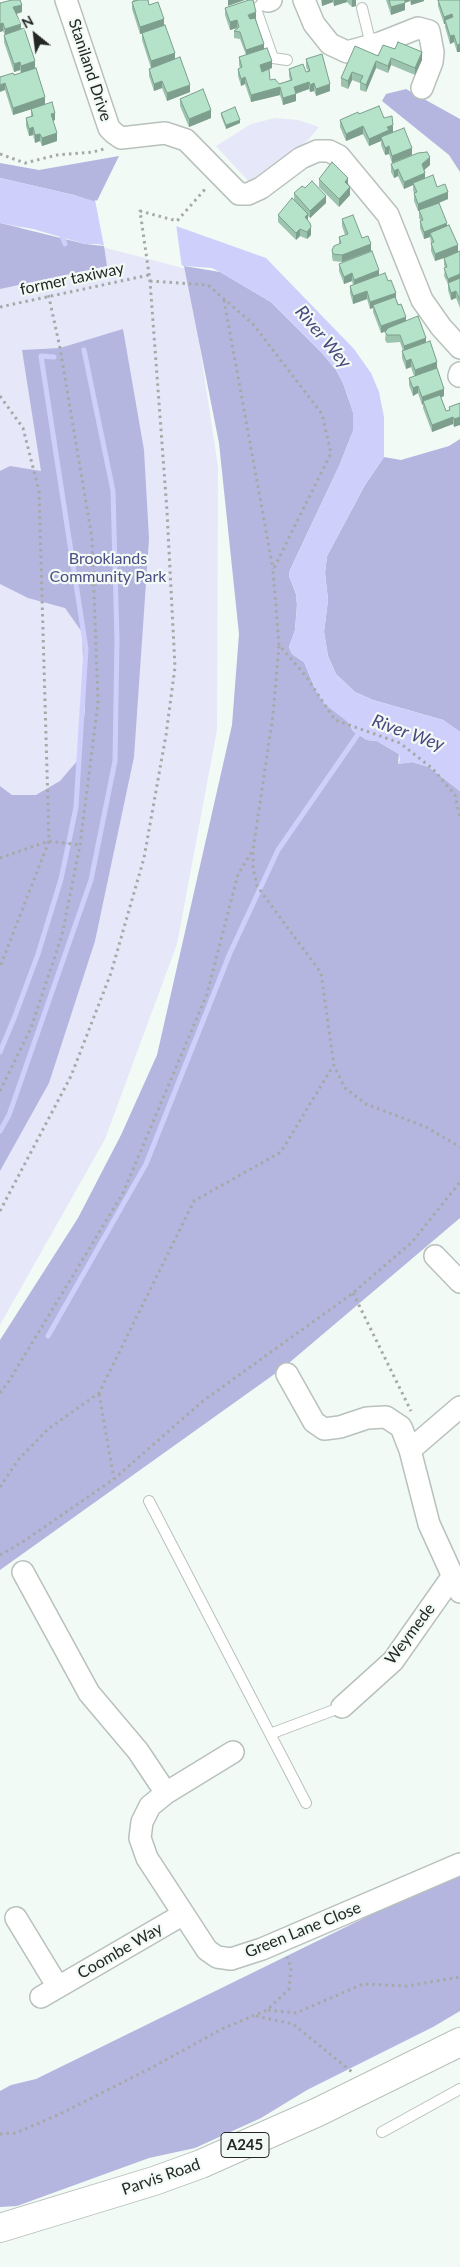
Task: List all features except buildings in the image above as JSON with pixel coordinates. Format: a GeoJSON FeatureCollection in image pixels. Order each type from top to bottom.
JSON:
{"type":"FeatureCollection","features":[{"type":"Feature","properties":{"kind":"main road","name":"Parvis Road"},"geometry":{"type":"LineString","coordinates":[[6,2224],[154,2181],[201,2164],[318,2112],[460,2042]]}},
{"type":"Feature","properties":{"kind":"street","name":"Staniland Drive"},"geometry":{"type":"LineString","coordinates":[[66,0],[109,128],[121,138],[165,133],[186,140],[239,194],[248,194],[260,188],[301,158],[318,151],[329,151],[339,156],[388,215],[422,300],[441,327],[460,348]]}},
{"type":"Feature","properties":{"kind":"street"},"geometry":{"type":"LineString","coordinates":[[304,0],[314,24],[330,44],[347,52],[418,28],[425,28],[429,31],[433,52],[432,62],[422,88]]}},
{"type":"Feature","properties":{"kind":"street"},"geometry":{"type":"LineString","coordinates":[[435,1256],[460,1282]]}},
{"type":"Feature","properties":{"kind":"street","name":"Weymede"},"geometry":{"type":"LineString","coordinates":[[288,1374],[314,1422],[324,1429],[340,1427],[367,1418],[386,1416],[401,1427],[417,1443],[429,1524],[456,1585],[393,1661],[342,1707]]}},
{"type":"Feature","properties":{"kind":"street"},"geometry":{"type":"LineString","coordinates":[[417,1443],[460,1407]]}},
{"type":"Feature","properties":{"kind":"street"},"geometry":{"type":"LineString","coordinates":[[23,1572],[88,1694],[138,1752],[166,1793]]}},
{"type":"Feature","properties":{"kind":"street","name":"Green Lane Close"},"geometry":{"type":"LineString","coordinates":[[234,1752],[166,1793],[150,1806],[142,1822],[140,1838],[147,1858],[182,1915],[207,1950],[217,1957],[230,1959],[280,1942],[460,1864]]}},
{"type":"Feature","properties":{"kind":"street","name":"Coombe Way"},"geometry":{"type":"LineString","coordinates":[[16,1918],[49,1992],[182,1915]]}},
{"type":"Feature","properties":{"kind":"lane"},"geometry":{"type":"LineString","coordinates":[[270,1],[258,7],[257,12],[273,58],[287,60]]}},
{"type":"Feature","properties":{"kind":"lane"},"geometry":{"type":"LineString","coordinates":[[362,8],[372,45]]}},
{"type":"Feature","properties":{"kind":"lane"},"geometry":{"type":"LineString","coordinates":[[149,1501],[306,1803]]}},
{"type":"Feature","properties":{"kind":"lane"},"geometry":{"type":"LineString","coordinates":[[270,1734],[342,1707]]}},
{"type":"Feature","properties":{"kind":"lane"},"geometry":{"type":"LineString","coordinates":[[382,2132],[460,2090]]}},
{"type":"Feature","properties":{"kind":"path"},"geometry":{"type":"LineString","coordinates":[[0,154],[25,163],[57,155],[93,152],[112,147]]}},
{"type":"Feature","properties":{"kind":"path"},"geometry":{"type":"LineString","coordinates":[[0,1210],[71,1076],[111,973],[144,858],[166,735],[174,667],[174,615],[150,281],[140,211],[177,221],[201,193]]}},
{"type":"Feature","properties":{"kind":"path","name":"former taxiway"},"geometry":{"type":"LineString","coordinates":[[0,307],[149,275]]}},
{"type":"Feature","properties":{"kind":"path"},"geometry":{"type":"LineString","coordinates":[[0,1091],[31,1028],[62,935],[80,845],[98,703],[92,538],[60,348],[45,279]]}},
{"type":"Feature","properties":{"kind":"path"},"geometry":{"type":"LineString","coordinates":[[150,281],[208,285],[253,324],[322,414],[331,453],[273,570]]}},
{"type":"Feature","properties":{"kind":"path"},"geometry":{"type":"LineString","coordinates":[[223,298],[273,570],[279,645],[273,715],[253,850],[253,868],[259,888],[321,973],[334,1066],[345,1088],[366,1104],[426,1127],[460,1147]]}},
{"type":"Feature","properties":{"kind":"path"},"geometry":{"type":"LineString","coordinates":[[0,396],[23,428],[39,491],[49,841],[0,966]]}},
{"type":"Feature","properties":{"kind":"path"},"geometry":{"type":"LineString","coordinates":[[279,645],[305,676],[335,720],[400,743],[433,769],[455,795],[460,818]]}},
{"type":"Feature","properties":{"kind":"path"},"geometry":{"type":"LineString","coordinates":[[0,858],[49,841],[80,845]]}},
{"type":"Feature","properties":{"kind":"path"},"geometry":{"type":"LineString","coordinates":[[0,1393],[123,1193],[207,994],[238,874],[253,850]]}},
{"type":"Feature","properties":{"kind":"path"},"geometry":{"type":"LineString","coordinates":[[0,1487],[18,1460],[48,1429],[99,1394],[194,1201],[281,1152],[334,1066]]}},
{"type":"Feature","properties":{"kind":"path"},"geometry":{"type":"LineString","coordinates":[[0,1555],[24,1542],[114,1479],[203,1401],[353,1293],[412,1242],[460,1182]]}},
{"type":"Feature","properties":{"kind":"path"},"geometry":{"type":"LineString","coordinates":[[353,1293],[417,1443]]}},
{"type":"Feature","properties":{"kind":"path"},"geometry":{"type":"LineString","coordinates":[[99,1394],[114,1479]]}},
{"type":"Feature","properties":{"kind":"path"},"geometry":{"type":"LineString","coordinates":[[0,2134],[16,2133],[62,2113],[222,2029],[267,2010],[289,1989],[291,1968],[280,1942]]}},
{"type":"Feature","properties":{"kind":"path"},"geometry":{"type":"LineString","coordinates":[[267,2010],[296,2013],[363,1984],[407,1986],[460,1977]]}},
{"type":"Feature","properties":{"kind":"path"},"geometry":{"type":"LineString","coordinates":[[256,2016],[292,2024],[355,2074]]}},
{"type":"Feature","properties":{"kind":"green space"},"geometry":{"type":"Polygon","coordinates":[[[406,89],[460,119],[460,172],[449,155],[382,101],[386,94],[406,89]]]}},
{"type":"Feature","properties":{"kind":"green space"},"geometry":{"type":"Polygon","coordinates":[[[275,118],[298,120],[319,127],[308,140],[251,184],[216,146],[251,124],[275,118]]]}},
{"type":"Feature","properties":{"kind":"green space"},"geometry":{"type":"Polygon","coordinates":[[[119,156],[96,203],[74,195],[0,178],[0,163],[39,170],[119,156]]]}},
{"type":"Feature","properties":{"kind":"green space","name":"Brooklands Community Park"},"geometry":{"type":"Polygon","coordinates":[[[0,220],[19,225],[53,270],[102,247],[188,269],[218,467],[217,730],[177,944],[105,1139],[0,1325],[0,220]]]}},
{"type":"Feature","properties":{"kind":"green space"},"geometry":{"type":"Polygon","coordinates":[[[0,223],[85,244],[104,246],[107,266],[0,289],[0,223]]]}},
{"type":"Feature","properties":{"kind":"green space"},"geometry":{"type":"Polygon","coordinates":[[[184,266],[220,272],[271,302],[322,353],[336,370],[343,383],[353,412],[353,431],[340,464],[290,570],[289,576],[296,594],[297,605],[295,630],[289,647],[292,654],[304,662],[316,691],[348,722],[353,731],[367,740],[377,741],[399,754],[398,764],[412,762],[429,767],[460,791],[460,1218],[283,1368],[0,1570],[0,1340],[78,1218],[121,1135],[157,1055],[232,725],[239,634],[219,443],[184,266]]]}},
{"type":"Feature","properties":{"kind":"green space"},"geometry":{"type":"Polygon","coordinates":[[[123,329],[144,450],[149,539],[134,757],[95,941],[49,1083],[0,1171],[0,786],[12,795],[36,795],[60,781],[78,760],[85,710],[82,632],[65,608],[28,598],[0,584],[0,471],[10,466],[41,471],[22,350],[60,348],[123,329]]]}},
{"type":"Feature","properties":{"kind":"green space"},"geometry":{"type":"Polygon","coordinates":[[[460,439],[460,732],[443,720],[373,700],[355,692],[336,674],[328,656],[324,632],[328,600],[325,573],[327,556],[365,485],[384,457],[401,460],[449,446],[460,439]]]}},
{"type":"Feature","properties":{"kind":"green space"},"geometry":{"type":"Polygon","coordinates":[[[460,1871],[460,2011],[433,2027],[307,2090],[261,2118],[195,2148],[149,2158],[17,2206],[0,2207],[0,2091],[11,2085],[36,2079],[460,1871]]]}},
{"type":"Feature","properties":{"kind":"water","name":"River Wey"},"geometry":{"type":"Polygon","coordinates":[[[0,178],[74,195],[176,226],[266,258],[354,349],[371,373],[379,392],[384,417],[384,457],[365,485],[327,556],[325,573],[328,600],[324,632],[328,656],[336,674],[355,692],[373,700],[443,720],[460,732],[460,791],[429,767],[412,762],[398,764],[400,760],[399,754],[377,741],[367,740],[353,731],[348,722],[324,704],[316,691],[304,662],[292,654],[289,646],[295,630],[297,605],[296,594],[289,576],[290,570],[340,464],[353,431],[353,412],[343,383],[336,370],[322,353],[271,302],[212,268],[184,266],[98,244],[85,244],[33,229],[0,223],[0,178]]]}},
{"type":"Feature","properties":{"kind":"pier"},"geometry":{"type":"Polygon","coordinates":[[[95,200],[176,224],[182,268],[104,246],[95,200]]]}},
{"type":"Feature","properties":{"kind":"waterway"},"geometry":{"type":"LineString","coordinates":[[61,233],[65,244]]}},
{"type":"Feature","properties":{"kind":"waterway"},"geometry":{"type":"LineString","coordinates":[[0,1131],[9,1115],[91,880],[115,761],[117,640],[113,491],[84,350]]}},
{"type":"Feature","properties":{"kind":"waterway"},"geometry":{"type":"LineString","coordinates":[[54,357],[41,356],[86,649],[76,807],[69,841]]}},
{"type":"Feature","properties":{"kind":"waterway","name":"River Wey"},"geometry":{"type":"LineString","coordinates":[[48,1336],[146,1164],[230,953],[278,850],[361,730]]}},
{"type":"Feature","properties":{"kind":"waterway"},"geometry":{"type":"LineString","coordinates":[[0,1052],[38,954],[61,879],[68,846]]}}]}
